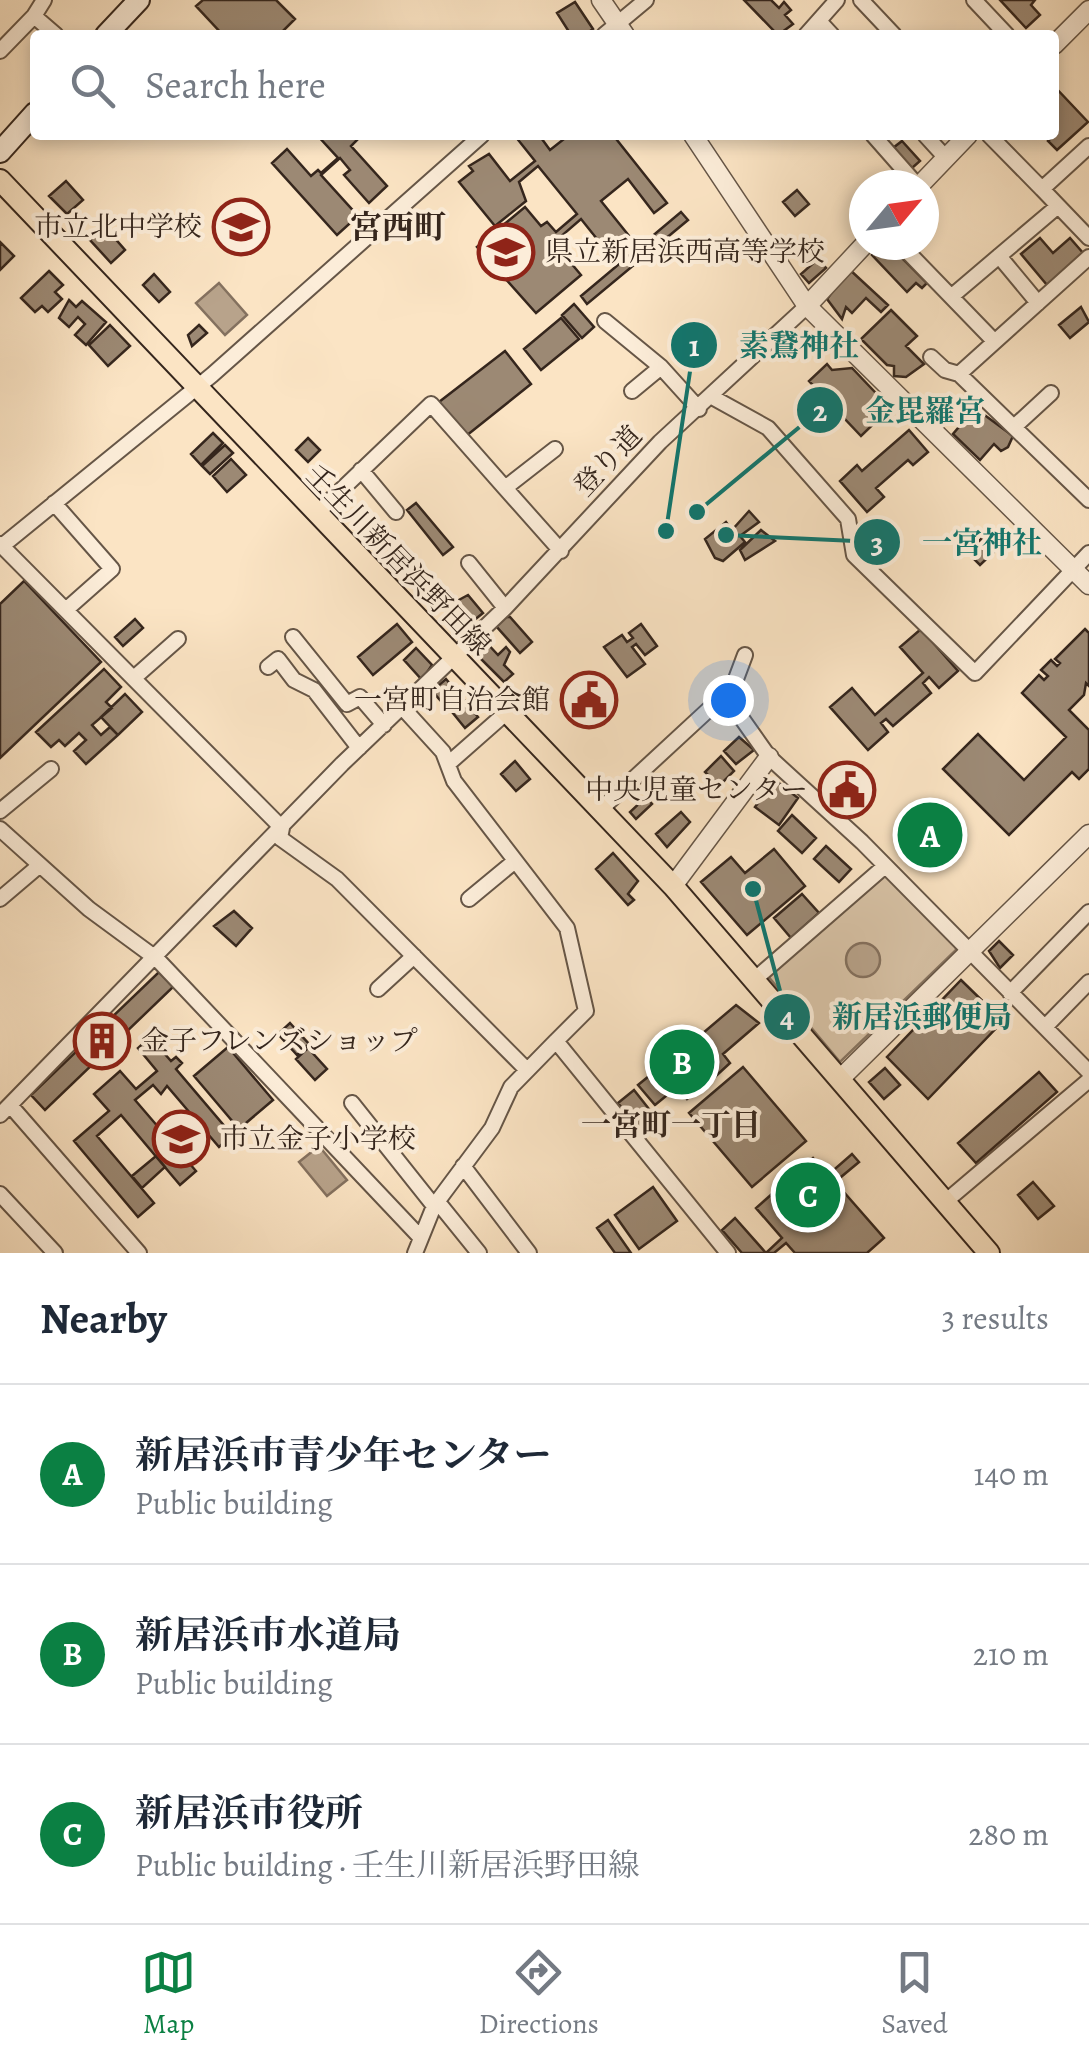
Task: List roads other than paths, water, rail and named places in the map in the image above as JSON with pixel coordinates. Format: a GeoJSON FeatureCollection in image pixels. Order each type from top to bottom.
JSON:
{"type":"FeatureCollection","features":[{"type":"Feature","properties":{"kind":"main road"},"geometry":{"type":"LineString","coordinates":[[111,30],[140,0]]}},
{"type":"Feature","properties":{"kind":"main road"},"geometry":{"type":"LineString","coordinates":[[0,152],[30,119]]}},
{"type":"Feature","properties":{"kind":"main road","name":"壬生川新居浜野田線"},"geometry":{"type":"LineString","coordinates":[[0,180],[674,886],[988,1253]]}},
{"type":"Feature","properties":{"kind":"street"},"geometry":{"type":"LineString","coordinates":[[0,51],[44,0]]}},
{"type":"Feature","properties":{"kind":"street"},"geometry":{"type":"LineString","coordinates":[[600,0],[615,30]]}},
{"type":"Feature","properties":{"kind":"street"},"geometry":{"type":"LineString","coordinates":[[618,30],[646,0]]}},
{"type":"Feature","properties":{"kind":"street"},"geometry":{"type":"LineString","coordinates":[[811,30],[837,0]]}},
{"type":"Feature","properties":{"kind":"street"},"geometry":{"type":"LineString","coordinates":[[861,0],[889,30]]}},
{"type":"Feature","properties":{"kind":"street"},"geometry":{"type":"LineString","coordinates":[[974,0],[1002,30]]}},
{"type":"Feature","properties":{"kind":"street"},"geometry":{"type":"LineString","coordinates":[[1059,41],[1089,8],[1084,0]]}},
{"type":"Feature","properties":{"kind":"street"},"geometry":{"type":"LineString","coordinates":[[34,16],[50,30]]}},
{"type":"Feature","properties":{"kind":"street"},"geometry":{"type":"LineString","coordinates":[[819,21],[827,30]]}},
{"type":"Feature","properties":{"kind":"street"},"geometry":{"type":"LineString","coordinates":[[476,140],[196,385],[1,545],[68,608],[282,828],[280,838],[338,879],[526,1068]]}},
{"type":"Feature","properties":{"kind":"street"},"geometry":{"type":"LineString","coordinates":[[701,140],[807,306],[1089,585]]}},
{"type":"Feature","properties":{"kind":"street"},"geometry":{"type":"LineString","coordinates":[[877,140],[905,170]]}},
{"type":"Feature","properties":{"kind":"street"},"geometry":{"type":"LineString","coordinates":[[930,140],[946,158]]}},
{"type":"Feature","properties":{"kind":"street"},"geometry":{"type":"LineString","coordinates":[[934,170],[963,140]]}},
{"type":"Feature","properties":{"kind":"street"},"geometry":{"type":"LineString","coordinates":[[993,140],[1089,238]]}},
{"type":"Feature","properties":{"kind":"street"},"geometry":{"type":"LineString","coordinates":[[1042,189],[1089,146]]}},
{"type":"Feature","properties":{"kind":"street"},"geometry":{"type":"LineString","coordinates":[[952,296],[1058,206]]}},
{"type":"Feature","properties":{"kind":"street"},"geometry":{"type":"LineString","coordinates":[[999,256],[1038,303]]}},
{"type":"Feature","properties":{"kind":"street"},"geometry":{"type":"LineString","coordinates":[[959,374],[1089,257]]}},
{"type":"Feature","properties":{"kind":"street"},"geometry":{"type":"LineString","coordinates":[[807,306],[850,260]]}},
{"type":"Feature","properties":{"kind":"street"},"geometry":{"type":"LineString","coordinates":[[916,260],[994,341]]}},
{"type":"Feature","properties":{"kind":"street","name":"登り道"},"geometry":{"type":"LineString","coordinates":[[8,1107],[359,748],[506,608],[660,442],[807,306]]}},
{"type":"Feature","properties":{"kind":"street"},"geometry":{"type":"LineString","coordinates":[[605,321],[662,367],[699,409]]}},
{"type":"Feature","properties":{"kind":"street"},"geometry":{"type":"LineString","coordinates":[[932,358],[945,370],[959,374],[1089,500]]}},
{"type":"Feature","properties":{"kind":"street"},"geometry":{"type":"LineString","coordinates":[[632,391],[662,367]]}},
{"type":"Feature","properties":{"kind":"street"},"geometry":{"type":"LineString","coordinates":[[1014,427],[1051,393]]}},
{"type":"Feature","properties":{"kind":"street"},"geometry":{"type":"LineString","coordinates":[[712,397],[768,428],[848,518],[854,555],[975,673],[1089,553]]}},
{"type":"Feature","properties":{"kind":"street"},"geometry":{"type":"LineString","coordinates":[[316,514],[431,404],[561,551]]}},
{"type":"Feature","properties":{"kind":"street"},"geometry":{"type":"LineString","coordinates":[[505,488],[555,449]]}},
{"type":"Feature","properties":{"kind":"street"},"geometry":{"type":"LineString","coordinates":[[361,470],[396,512]]}},
{"type":"Feature","properties":{"kind":"street"},"geometry":{"type":"LineString","coordinates":[[54,503],[112,569],[68,608]]}},
{"type":"Feature","properties":{"kind":"street"},"geometry":{"type":"LineString","coordinates":[[469,563],[506,608]]}},
{"type":"Feature","properties":{"kind":"street"},"geometry":{"type":"LineString","coordinates":[[293,637],[347,704],[360,697],[384,725]]}},
{"type":"Feature","properties":{"kind":"street"},"geometry":{"type":"LineString","coordinates":[[134,677],[178,638]]}},
{"type":"Feature","properties":{"kind":"street"},"geometry":{"type":"LineString","coordinates":[[746,655],[733,687],[734,706],[768,756],[886,866],[1089,1072]]}},
{"type":"Feature","properties":{"kind":"street"},"geometry":{"type":"LineString","coordinates":[[268,667],[278,658],[294,680],[314,690],[359,748]]}},
{"type":"Feature","properties":{"kind":"street"},"geometry":{"type":"LineString","coordinates":[[600,808],[733,687]]}},
{"type":"Feature","properties":{"kind":"street"},"geometry":{"type":"LineString","coordinates":[[402,707],[443,752],[454,781],[567,928],[586,1010],[510,1087],[492,1128],[435,1204],[415,1253]]}},
{"type":"Feature","properties":{"kind":"street"},"geometry":{"type":"LineString","coordinates":[[448,764],[507,712]]}},
{"type":"Feature","properties":{"kind":"street"},"geometry":{"type":"LineString","coordinates":[[674,886],[768,756]]}},
{"type":"Feature","properties":{"kind":"street"},"geometry":{"type":"LineString","coordinates":[[0,810],[50,769]]}},
{"type":"Feature","properties":{"kind":"street"},"geometry":{"type":"LineString","coordinates":[[0,829],[89,910],[157,958],[420,1237]]}},
{"type":"Feature","properties":{"kind":"street"},"geometry":{"type":"LineString","coordinates":[[840,1079],[1089,834]]}},
{"type":"Feature","properties":{"kind":"street"},"geometry":{"type":"LineString","coordinates":[[468,899],[515,861]]}},
{"type":"Feature","properties":{"kind":"street"},"geometry":{"type":"LineString","coordinates":[[0,900],[40,865]]}},
{"type":"Feature","properties":{"kind":"street"},"geometry":{"type":"LineString","coordinates":[[754,980],[886,866]]}},
{"type":"Feature","properties":{"kind":"street"},"geometry":{"type":"LineString","coordinates":[[1010,993],[1089,912]]}},
{"type":"Feature","properties":{"kind":"street"},"geometry":{"type":"LineString","coordinates":[[378,990],[414,956]]}},
{"type":"Feature","properties":{"kind":"street"},"geometry":{"type":"LineString","coordinates":[[1045,1027],[1089,982]]}},
{"type":"Feature","properties":{"kind":"street"},"geometry":{"type":"LineString","coordinates":[[556,1041],[728,1253]]}},
{"type":"Feature","properties":{"kind":"street"},"geometry":{"type":"LineString","coordinates":[[945,1202],[1089,1080]]}},
{"type":"Feature","properties":{"kind":"street"},"geometry":{"type":"LineString","coordinates":[[0,1089],[8,1107],[138,1253]]}},
{"type":"Feature","properties":{"kind":"street"},"geometry":{"type":"LineString","coordinates":[[352,1104],[479,1253]]}},
{"type":"Feature","properties":{"kind":"street"},"geometry":{"type":"LineString","coordinates":[[462,1166],[529,1253]]}},
{"type":"Feature","properties":{"kind":"street"},"geometry":{"type":"LineString","coordinates":[[0,1194],[55,1253]]}},
{"type":"Feature","properties":{"kind":"place","name":"市立北中学校"},"geometry":{"type":"Point","coordinates":[241,227]}},
{"type":"Feature","properties":{"kind":"place","name":"県立新居浜西高等学校"},"geometry":{"type":"Point","coordinates":[506,252]}},
{"type":"Feature","properties":{"kind":"place","name":"金毘羅宮"},"geometry":{"type":"Point","coordinates":[697,512]}},
{"type":"Feature","properties":{"kind":"place","name":"素鵞神社"},"geometry":{"type":"Point","coordinates":[666,531]}},
{"type":"Feature","properties":{"kind":"place","name":"一宮神社"},"geometry":{"type":"Point","coordinates":[726,535]}},
{"type":"Feature","properties":{"kind":"place","name":"一宮町自治会館"},"geometry":{"type":"Point","coordinates":[589,700]}},
{"type":"Feature","properties":{"kind":"place","name":"中央児童センター"},"geometry":{"type":"Point","coordinates":[847,790]}},
{"type":"Feature","properties":{"kind":"place","name":"新居浜市青少年センター"},"geometry":{"type":"Point","coordinates":[930,835]}},
{"type":"Feature","properties":{"kind":"place","name":"新居浜郵便局"},"geometry":{"type":"Point","coordinates":[753,889]}},
{"type":"Feature","properties":{"kind":"place","name":"金子フレンズショップ"},"geometry":{"type":"Point","coordinates":[102,1041]}},
{"type":"Feature","properties":{"kind":"place","name":"新居浜市水道局"},"geometry":{"type":"Point","coordinates":[682,1062]}},
{"type":"Feature","properties":{"kind":"place","name":"市立金子小学校"},"geometry":{"type":"Point","coordinates":[181,1139]}},
{"type":"Feature","properties":{"kind":"place","name":"新居浜市役所"},"geometry":{"type":"Point","coordinates":[808,1195]}},
{"type":"Feature","properties":{"kind":"district","name":"宮西町"},"geometry":{"type":"Point","coordinates":[398,227]}},
{"type":"Feature","properties":{"kind":"district","name":"一宮町一丁目"},"geometry":{"type":"Point","coordinates":[671,1125]}}]}
